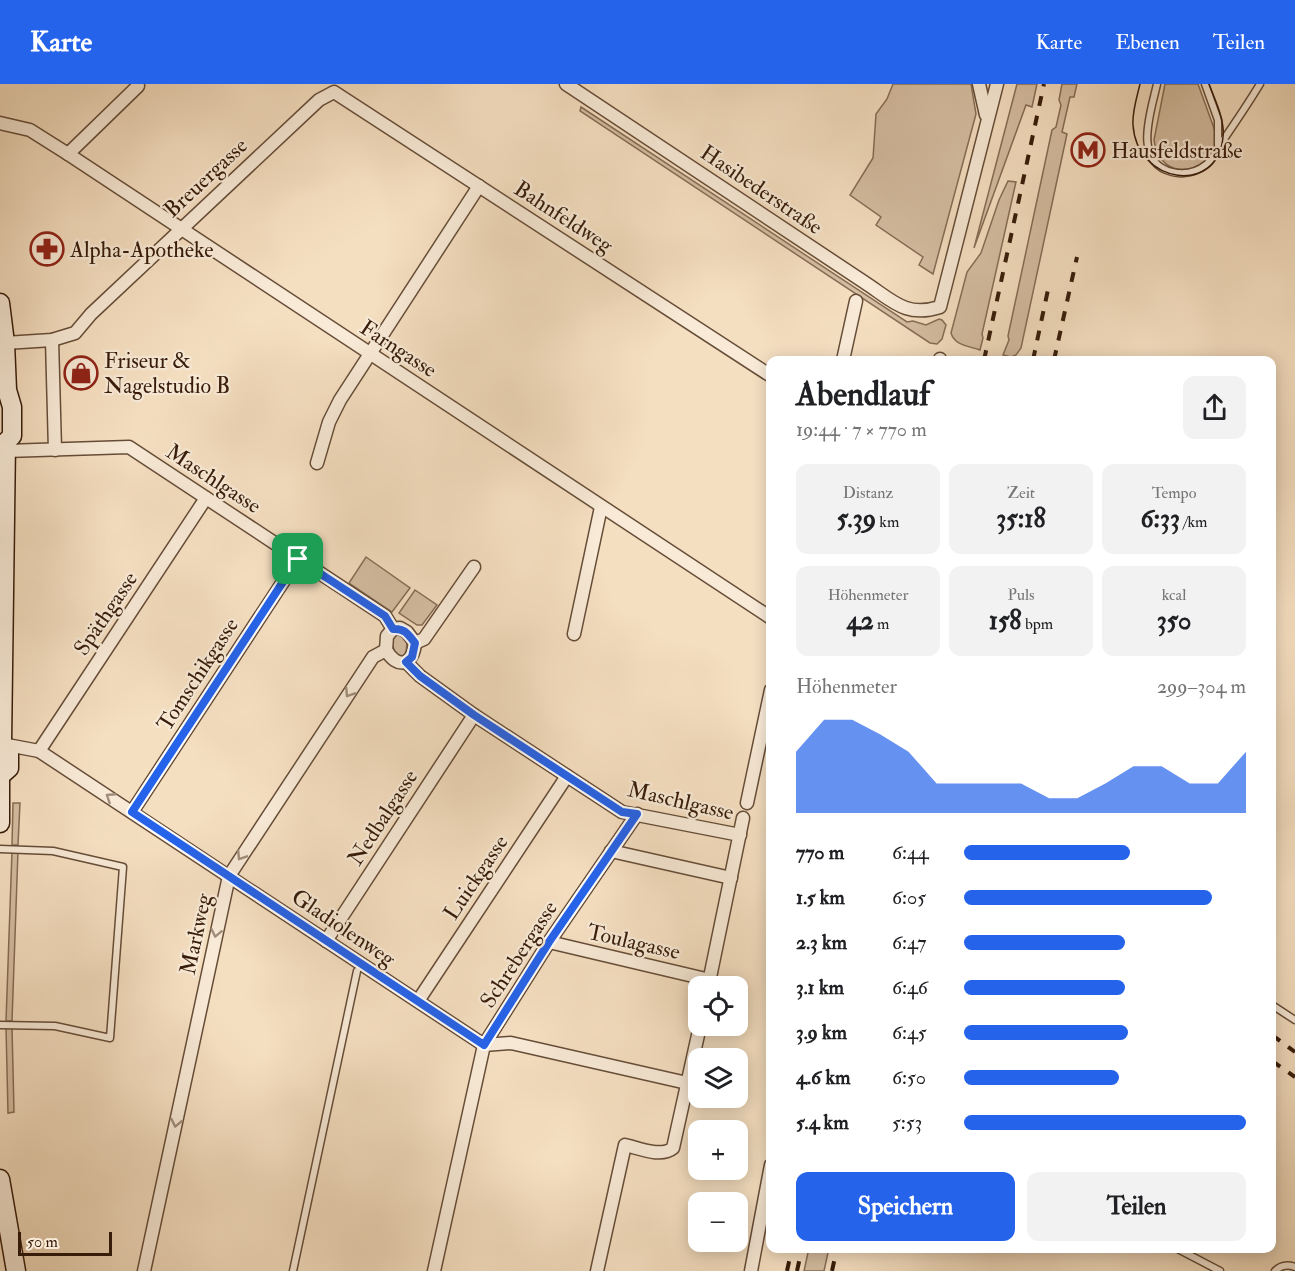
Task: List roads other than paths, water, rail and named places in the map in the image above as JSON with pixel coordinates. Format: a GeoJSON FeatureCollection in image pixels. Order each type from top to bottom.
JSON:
{"type":"FeatureCollection","features":[{"type":"Feature","properties":{"kind":"street","name":"Hasibederstraße"},"geometry":{"type":"LineString","coordinates":[[566,84],[902,307],[914,312],[940,307],[987,119]]}},
{"type":"Feature","properties":{"kind":"street"},"geometry":{"type":"LineString","coordinates":[[979,84],[987,119]]}},
{"type":"Feature","properties":{"kind":"street"},"geometry":{"type":"LineString","coordinates":[[987,119],[997,84]]}},
{"type":"Feature","properties":{"kind":"street"},"geometry":{"type":"LineString","coordinates":[[68,154],[138,86]]}},
{"type":"Feature","properties":{"kind":"street","name":"Bahnfeldweg"},"geometry":{"type":"LineString","coordinates":[[334,92],[766,372]]}},
{"type":"Feature","properties":{"kind":"street","name":"Breuergasse"},"geometry":{"type":"LineString","coordinates":[[52,340],[75,333],[91,314],[319,100],[328,93],[334,92]]}},
{"type":"Feature","properties":{"kind":"street","name":"Farngasse"},"geometry":{"type":"LineString","coordinates":[[0,123],[30,130],[68,154],[766,615]]}},
{"type":"Feature","properties":{"kind":"street"},"geometry":{"type":"LineString","coordinates":[[317,463],[329,423],[339,400],[479,186]]}},
{"type":"Feature","properties":{"kind":"street"},"geometry":{"type":"LineString","coordinates":[[844,356],[856,302]]}},
{"type":"Feature","properties":{"kind":"street"},"geometry":{"type":"LineString","coordinates":[[0,303],[5,343],[3,397],[12,407],[12,436],[4,443],[1,746],[9,753],[9,768],[0,774],[0,823]]}},
{"type":"Feature","properties":{"kind":"street"},"geometry":{"type":"LineString","coordinates":[[5,343],[52,340],[55,450]]}},
{"type":"Feature","properties":{"kind":"street","name":"Maschlgasse"},"geometry":{"type":"LineString","coordinates":[[4,443],[55,450],[129,447],[385,616],[393,629]]}},
{"type":"Feature","properties":{"kind":"street","name":"Späthgasse"},"geometry":{"type":"LineString","coordinates":[[39,751],[206,498]]}},
{"type":"Feature","properties":{"kind":"street"},"geometry":{"type":"LineString","coordinates":[[574,634],[601,507]]}},
{"type":"Feature","properties":{"kind":"street","name":"Tomschikgasse"},"geometry":{"type":"LineString","coordinates":[[132,812],[298,559]]}},
{"type":"Feature","properties":{"kind":"street"},"geometry":{"type":"LineString","coordinates":[[415,643],[424,639],[474,567]]}},
{"type":"Feature","properties":{"kind":"street"},"geometry":{"type":"LineString","coordinates":[[400,628],[407,632],[415,643],[412,657],[401,664],[395,661],[386,650],[387,636],[393,629],[400,628]]}},
{"type":"Feature","properties":{"kind":"street","name":"Markweg"},"geometry":{"type":"LineString","coordinates":[[144,1271],[229,876],[373,657],[386,650]]}},
{"type":"Feature","properties":{"kind":"street","name":"Maschlgasse"},"geometry":{"type":"LineString","coordinates":[[406,662],[420,676],[474,715],[622,812],[740,835]]}},
{"type":"Feature","properties":{"kind":"street"},"geometry":{"type":"LineString","coordinates":[[747,802],[766,713]]}},
{"type":"Feature","properties":{"kind":"street","name":"Nedbalgasse"},"geometry":{"type":"LineString","coordinates":[[326,941],[474,715]]}},
{"type":"Feature","properties":{"kind":"street","name":"Gladiolenweg"},"geometry":{"type":"LineString","coordinates":[[1,746],[39,751],[484,1045]]}},
{"type":"Feature","properties":{"kind":"street","name":"Luickgasse"},"geometry":{"type":"LineString","coordinates":[[418,1001],[567,776]]}},
{"type":"Feature","properties":{"kind":"street","name":"Schrebergasse"},"geometry":{"type":"LineString","coordinates":[[434,1271],[484,1045],[549,942],[637,814]]}},
{"type":"Feature","properties":{"kind":"street"},"geometry":{"type":"LineString","coordinates":[[711,976],[743,818]]}},
{"type":"Feature","properties":{"kind":"street"},"geometry":{"type":"LineString","coordinates":[[611,852],[731,878]]}},
{"type":"Feature","properties":{"kind":"street","name":"Toulagasse"},"geometry":{"type":"LineString","coordinates":[[549,942],[688,978]]}},
{"type":"Feature","properties":{"kind":"street"},"geometry":{"type":"LineString","coordinates":[[597,1271],[625,1145],[662,1153],[669,1152],[673,1148],[698,1036]]}},
{"type":"Feature","properties":{"kind":"street"},"geometry":{"type":"LineString","coordinates":[[484,1045],[511,1043],[687,1083]]}},
{"type":"Feature","properties":{"kind":"street"},"geometry":{"type":"LineString","coordinates":[[0,1179],[16,1271]]}},
{"type":"Feature","properties":{"kind":"street"},"geometry":{"type":"LineString","coordinates":[[751,1271],[766,1192]]}},
{"type":"Feature","properties":{"kind":"lane"},"geometry":{"type":"LineString","coordinates":[[1157,84],[1146,138],[1148,149],[1155,162],[1168,171],[1187,173],[1197,171],[1213,158],[1260,84]]}},
{"type":"Feature","properties":{"kind":"lane"},"geometry":{"type":"LineString","coordinates":[[1205,84],[1218,120],[1220,137],[1217,149]]}},
{"type":"Feature","properties":{"kind":"lane"},"geometry":{"type":"LineString","coordinates":[[0,849],[53,851],[123,867],[110,1038],[55,1026],[0,1025]]}},
{"type":"Feature","properties":{"kind":"lane"},"geometry":{"type":"LineString","coordinates":[[293,1271],[357,971]]}},
{"type":"Feature","properties":{"kind":"lane"},"geometry":{"type":"LineString","coordinates":[[1276,1008],[1295,1020]]}},
{"type":"Feature","properties":{"kind":"lane"},"geometry":{"type":"LineString","coordinates":[[1186,1253],[1220,1271]]}},
{"type":"Feature","properties":{"kind":"lane"},"geometry":{"type":"LineString","coordinates":[[1275,1271],[1280,1267],[1290,1265],[1295,1267]]}},
{"type":"Feature","properties":{"kind":"tram line"},"geometry":{"type":"LineString","coordinates":[[1140,84],[1133,120],[1138,145],[1148,160],[1162,170],[1178,175],[1193,175],[1207,168],[1218,156],[1223,130],[1219,110],[1209,84]]}},
{"type":"Feature","properties":{"kind":"railway"},"geometry":{"type":"LineString","coordinates":[[985,356],[1044,84]]}},
{"type":"Feature","properties":{"kind":"railway"},"geometry":{"type":"LineString","coordinates":[[1055,356],[1077,257]]}},
{"type":"Feature","properties":{"kind":"railway"},"geometry":{"type":"LineString","coordinates":[[1034,356],[1049,285]]}},
{"type":"Feature","properties":{"kind":"railway"},"geometry":{"type":"LineString","coordinates":[[1276,1038],[1295,1052]]}},
{"type":"Feature","properties":{"kind":"railway"},"geometry":{"type":"LineString","coordinates":[[1276,1064],[1295,1077]]}},
{"type":"Feature","properties":{"kind":"railway"},"geometry":{"type":"LineString","coordinates":[[787,1271],[791,1253]]}},
{"type":"Feature","properties":{"kind":"railway"},"geometry":{"type":"LineString","coordinates":[[797,1271],[801,1253]]}},
{"type":"Feature","properties":{"kind":"railway"},"geometry":{"type":"LineString","coordinates":[[832,1271],[836,1253]]}},
{"type":"Feature","properties":{"kind":"place","name":"Hausfeldstraße"},"geometry":{"type":"Point","coordinates":[1088,150]}},
{"type":"Feature","properties":{"kind":"place","name":"Alpha-Apotheke"},"geometry":{"type":"Point","coordinates":[47,249]}},
{"type":"Feature","properties":{"kind":"place","name":"Friseur & Nagelstudio B"},"geometry":{"type":"Point","coordinates":[81,373]}}]}
